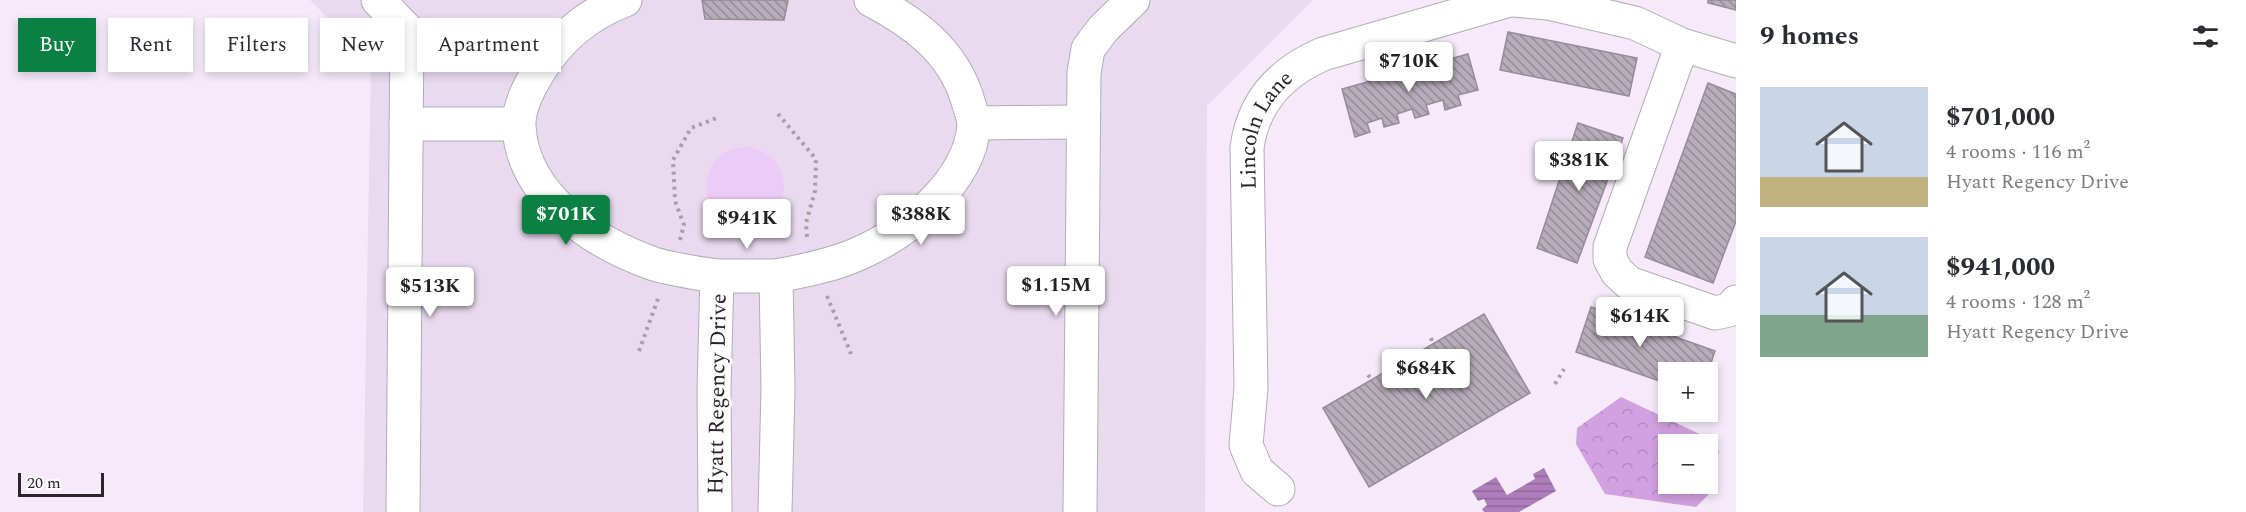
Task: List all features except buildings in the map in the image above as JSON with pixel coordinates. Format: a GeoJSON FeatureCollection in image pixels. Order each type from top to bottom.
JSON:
{"type":"FeatureCollection","features":[{"type":"Feature","properties":{"kind":"street"},"geometry":{"type":"LineString","coordinates":[[378,0],[407,30],[403,512]]}},
{"type":"Feature","properties":{"kind":"street","name":"Hyatt Regency Drive"},"geometry":{"type":"LineString","coordinates":[[625,0],[604,8],[573,28],[549,56],[528,89],[518,124],[524,155],[536,182],[561,211],[623,251],[656,264],[717,276],[776,276],[801,272],[859,254],[890,237],[924,212],[952,180],[968,149],[974,123]]}},
{"type":"Feature","properties":{"kind":"street"},"geometry":{"type":"LineString","coordinates":[[871,0],[914,25],[938,46],[961,80],[974,123],[1083,122]]}},
{"type":"Feature","properties":{"kind":"street"},"geometry":{"type":"LineString","coordinates":[[1080,512],[1084,73],[1088,49],[1103,29],[1133,0]]}},
{"type":"Feature","properties":{"kind":"street","name":"Lincoln Lane"},"geometry":{"type":"LineString","coordinates":[[1285,500],[1257,471],[1246,445],[1251,388],[1247,148],[1250,127],[1271,90],[1303,62],[1323,54],[1512,0],[1548,3],[1635,23],[1682,45],[1736,61]]}},
{"type":"Feature","properties":{"kind":"street"},"geometry":{"type":"LineString","coordinates":[[1682,45],[1610,247],[1610,259],[1617,272],[1629,283],[1715,313],[1729,310],[1736,302]]}},
{"type":"Feature","properties":{"kind":"street"},"geometry":{"type":"LineString","coordinates":[[406,124],[518,124]]}},
{"type":"Feature","properties":{"kind":"street","name":"Hyatt Regency Drive"},"geometry":{"type":"LineString","coordinates":[[715,512],[714,389],[717,276]]}},
{"type":"Feature","properties":{"kind":"street"},"geometry":{"type":"LineString","coordinates":[[775,512],[778,389],[776,276]]}},
{"type":"Feature","properties":{"kind":"path"},"geometry":{"type":"LineString","coordinates":[[778,114],[816,159],[815,191],[806,223],[808,242]]}},
{"type":"Feature","properties":{"kind":"path"},"geometry":{"type":"LineString","coordinates":[[678,243],[684,225],[675,201],[673,160],[692,128],[719,117]]}},
{"type":"Feature","properties":{"kind":"path"},"geometry":{"type":"LineString","coordinates":[[639,351],[662,287]]}},
{"type":"Feature","properties":{"kind":"path"},"geometry":{"type":"LineString","coordinates":[[827,296],[851,354]]}},
{"type":"Feature","properties":{"kind":"path"},"geometry":{"type":"LineString","coordinates":[[1431,338],[1433,344]]}},
{"type":"Feature","properties":{"kind":"path"},"geometry":{"type":"LineString","coordinates":[[1555,384],[1564,369]]}},
{"type":"Feature","properties":{"kind":"path"},"geometry":{"type":"LineString","coordinates":[[1368,375],[1372,380]]}},
{"type":"Feature","properties":{"kind":"shaded area"},"geometry":{"type":"Polygon","coordinates":[[[310,0],[1313,0],[1207,106],[1205,512],[363,512],[371,72],[405,72],[405,18],[328,18],[310,0]]]}},
{"type":"Feature","properties":{"kind":"shaded area"},"geometry":{"type":"Polygon","coordinates":[[[745,147],[760,150],[773,158],[781,171],[784,186],[781,201],[773,214],[760,222],[745,225],[730,222],[717,214],[709,201],[706,186],[709,171],[717,158],[730,150],[745,147]]]}},
{"type":"Feature","properties":{"kind":"shaded area"},"geometry":{"type":"Polygon","coordinates":[[[1544,468],[1556,491],[1519,512],[1484,512],[1482,509],[1487,505],[1484,499],[1478,501],[1472,491],[1496,477],[1507,495],[1535,479],[1533,474],[1544,468]]]}},
{"type":"Feature","properties":{"kind":"green space"},"geometry":{"type":"Polygon","coordinates":[[[1621,397],[1658,414],[1658,422],[1674,422],[1700,434],[1658,434],[1658,494],[1708,495],[1696,507],[1605,494],[1576,444],[1577,428],[1621,397]]]}}]}
